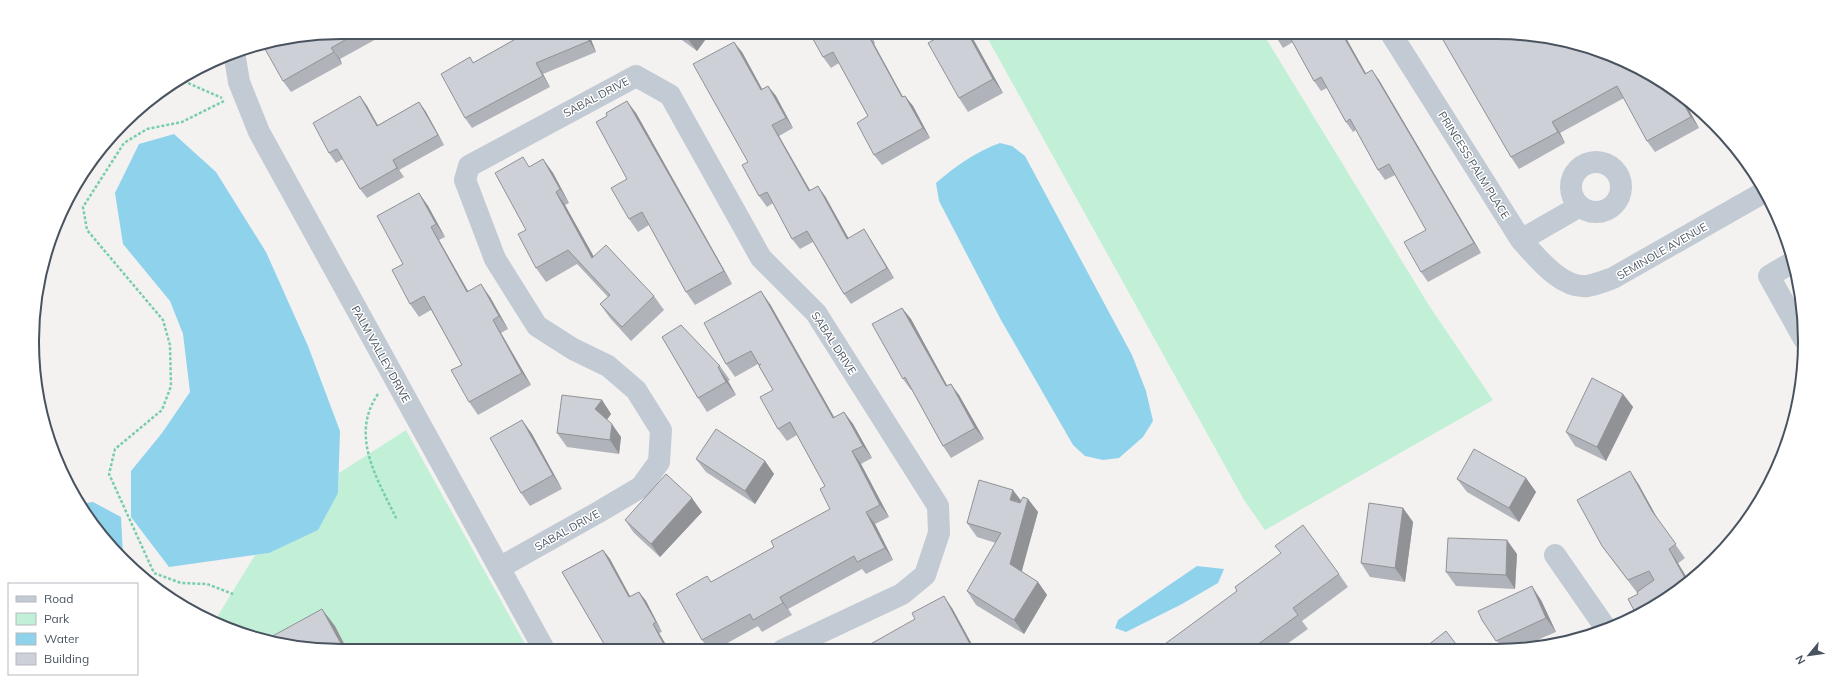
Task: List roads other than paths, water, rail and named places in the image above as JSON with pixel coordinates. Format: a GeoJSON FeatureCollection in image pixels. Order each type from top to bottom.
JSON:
{"type":"FeatureCollection","features":[{"type":"Feature","properties":{"kind":"street","name":"PRINCESS PALM PLACE"},"geometry":{"type":"LineString","coordinates":[[1394,39],[1521,240]]}},
{"type":"Feature","properties":{"kind":"street","name":"PALM VALLEY DRIVE"},"geometry":{"type":"LineString","coordinates":[[235,58],[239,82],[259,132],[541,644]]}},
{"type":"Feature","properties":{"kind":"street","name":"SABAL DRIVE"},"geometry":{"type":"LineString","coordinates":[[498,568],[597,514],[641,487],[659,462],[661,430],[636,390],[608,366],[573,349],[538,326],[495,259],[464,180],[469,166],[636,76],[670,95],[761,258],[816,313],[938,506],[939,533],[925,575],[902,594],[796,644]]}},
{"type":"Feature","properties":{"kind":"street","name":"SEMINOLE AVENUE"},"geometry":{"type":"LineString","coordinates":[[1521,240],[1546,266],[1567,283],[1586,286],[1613,278],[1760,195]]}},
{"type":"Feature","properties":{"kind":"street"},"geometry":{"type":"LineString","coordinates":[[1521,240],[1580,206]]}},
{"type":"Feature","properties":{"kind":"street"},"geometry":{"type":"LineString","coordinates":[[1788,265],[1769,276],[1797,328]]}},
{"type":"Feature","properties":{"kind":"street"},"geometry":{"type":"LineString","coordinates":[[1555,555],[1603,624]]}},
{"type":"Feature","properties":{"kind":"water"},"geometry":{"type":"Polygon","coordinates":[[[174,134],[216,172],[266,252],[308,346],[340,431],[338,493],[318,530],[269,553],[169,567],[131,517],[131,471],[162,433],[190,392],[183,334],[170,301],[123,244],[115,193],[139,144],[174,134]]]}},
{"type":"Feature","properties":{"kind":"water"},"geometry":{"type":"Polygon","coordinates":[[[1000,143],[1012,146],[1025,156],[1132,355],[1146,391],[1153,421],[1143,437],[1119,458],[1103,460],[1085,456],[1073,445],[1001,320],[939,201],[936,183],[966,160],[1000,143]]]}},
{"type":"Feature","properties":{"kind":"water"},"geometry":{"type":"Polygon","coordinates":[[[93,502],[121,517],[123,550],[102,526],[86,503],[93,502]]]}},
{"type":"Feature","properties":{"kind":"water"},"geometry":{"type":"Polygon","coordinates":[[[1197,566],[1224,569],[1218,583],[1182,604],[1126,632],[1115,628],[1118,620],[1197,566]]]}}]}
